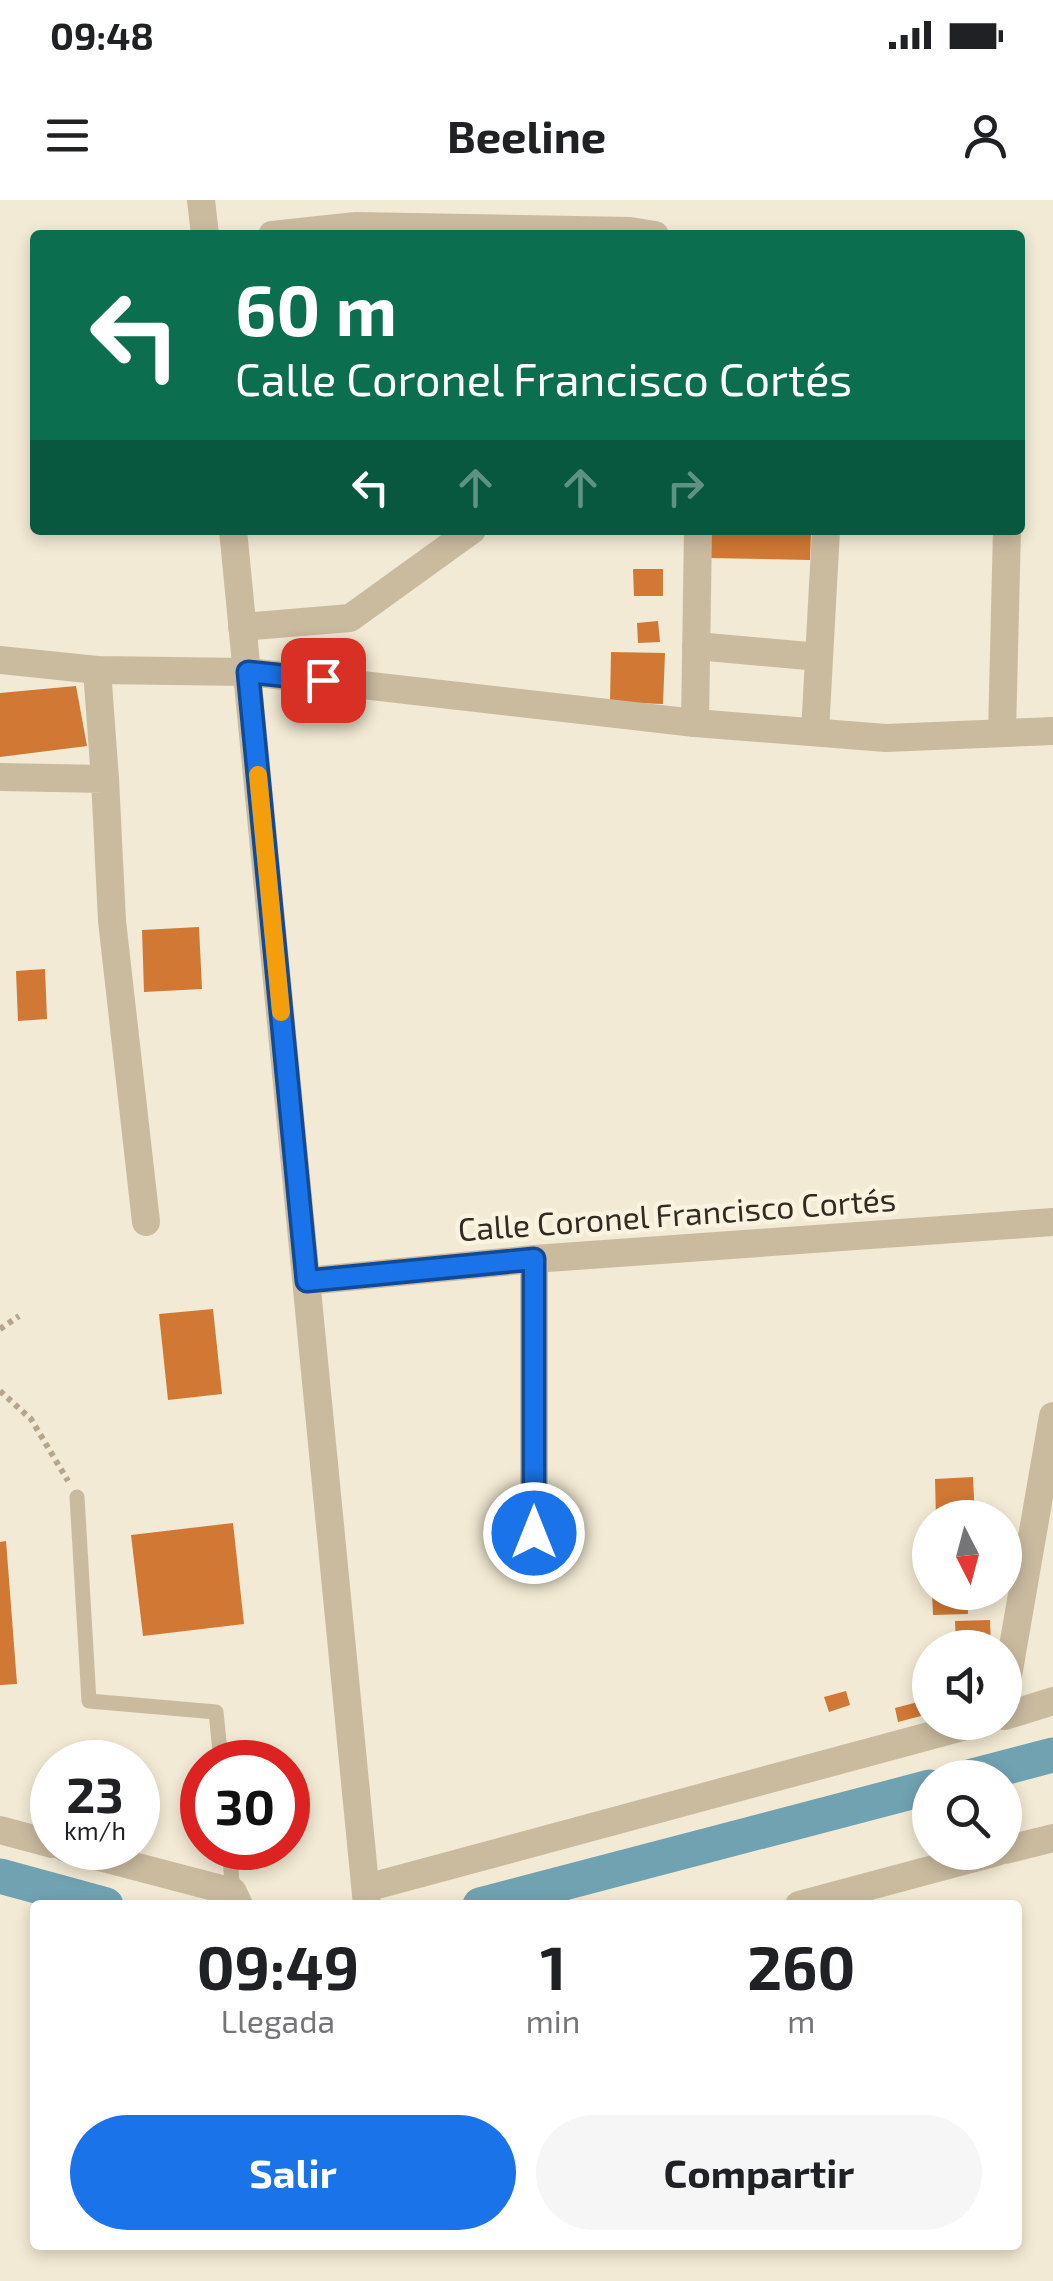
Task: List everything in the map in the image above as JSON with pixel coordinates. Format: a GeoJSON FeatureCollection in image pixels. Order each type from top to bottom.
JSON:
{"type":"FeatureCollection","features":[{"type":"Feature","properties":{"kind":"street"},"geometry":{"type":"LineString","coordinates":[[201,200],[204,230]]}},
{"type":"Feature","properties":{"kind":"street"},"geometry":{"type":"LineString","coordinates":[[319,230],[356,226],[539,230]]}},
{"type":"Feature","properties":{"kind":"street"},"geometry":{"type":"LineString","coordinates":[[233,535],[367,1896],[917,1740]]}},
{"type":"Feature","properties":{"kind":"street"},"geometry":{"type":"LineString","coordinates":[[242,627],[350,618],[465,535]]}},
{"type":"Feature","properties":{"kind":"street"},"geometry":{"type":"LineString","coordinates":[[695,722],[698,535]]}},
{"type":"Feature","properties":{"kind":"street"},"geometry":{"type":"LineString","coordinates":[[815,732],[826,535]]}},
{"type":"Feature","properties":{"kind":"street"},"geometry":{"type":"LineString","coordinates":[[1002,733],[1006,535]]}},
{"type":"Feature","properties":{"kind":"street"},"geometry":{"type":"LineString","coordinates":[[696,646],[819,657]]}},
{"type":"Feature","properties":{"kind":"street"},"geometry":{"type":"LineString","coordinates":[[0,660],[97,670],[248,672],[695,722],[886,738],[1053,731]]}},
{"type":"Feature","properties":{"kind":"street"},"geometry":{"type":"LineString","coordinates":[[97,670],[112,921],[146,1222]]}},
{"type":"Feature","properties":{"kind":"street"},"geometry":{"type":"LineString","coordinates":[[0,776],[105,779]]}},
{"type":"Feature","properties":{"kind":"street","name":"Calle Coronel Francisco Cortés"},"geometry":{"type":"LineString","coordinates":[[307,1281],[534,1259],[1053,1222]]}},
{"type":"Feature","properties":{"kind":"street"},"geometry":{"type":"LineString","coordinates":[[534,1259],[534,1533]]}},
{"type":"Feature","properties":{"kind":"street"},"geometry":{"type":"LineString","coordinates":[[1016,1630],[1053,1416]]}},
{"type":"Feature","properties":{"kind":"street"},"geometry":{"type":"LineString","coordinates":[[1022,1711],[1053,1701]]}},
{"type":"Feature","properties":{"kind":"street"},"geometry":{"type":"LineString","coordinates":[[0,1830],[30,1838]]}},
{"type":"Feature","properties":{"kind":"street"},"geometry":{"type":"LineString","coordinates":[[1022,1846],[1053,1838]]}},
{"type":"Feature","properties":{"kind":"street"},"geometry":{"type":"LineString","coordinates":[[140,1870],[236,1898]]}},
{"type":"Feature","properties":{"kind":"street"},"geometry":{"type":"LineString","coordinates":[[819,1900],[930,1870]]}},
{"type":"Feature","properties":{"kind":"lane"},"geometry":{"type":"LineString","coordinates":[[78,1497],[90,1701],[216,1712],[219,1740]]}},
{"type":"Feature","properties":{"kind":"lane"},"geometry":{"type":"LineString","coordinates":[[232,1870],[236,1898]]}},
{"type":"Feature","properties":{"kind":"path"},"geometry":{"type":"LineString","coordinates":[[0,1329],[19,1316]]}},
{"type":"Feature","properties":{"kind":"path"},"geometry":{"type":"LineString","coordinates":[[0,1391],[31,1419],[78,1497]]}},
{"type":"Feature","properties":{"kind":"building"},"geometry":{"type":"Polygon","coordinates":[[[709,535],[811,535],[810,560],[709,558],[709,535]]]}},
{"type":"Feature","properties":{"kind":"building"},"geometry":{"type":"Polygon","coordinates":[[[633,569],[663,569],[663,596],[634,596],[633,569]]]}},
{"type":"Feature","properties":{"kind":"building"},"geometry":{"type":"Polygon","coordinates":[[[658,621],[660,642],[638,643],[637,623],[658,621]]]}},
{"type":"Feature","properties":{"kind":"building"},"geometry":{"type":"Polygon","coordinates":[[[611,652],[665,653],[663,704],[610,702],[611,652]]]}},
{"type":"Feature","properties":{"kind":"building"},"geometry":{"type":"Polygon","coordinates":[[[76,686],[87,746],[0,757],[0,693],[76,686]]]}},
{"type":"Feature","properties":{"kind":"building"},"geometry":{"type":"Polygon","coordinates":[[[199,927],[202,989],[144,992],[142,930],[199,927]]]}},
{"type":"Feature","properties":{"kind":"building"},"geometry":{"type":"Polygon","coordinates":[[[45,969],[47,1019],[18,1021],[16,971],[45,969]]]}},
{"type":"Feature","properties":{"kind":"building"},"geometry":{"type":"Polygon","coordinates":[[[213,1309],[222,1394],[168,1400],[159,1314],[213,1309]]]}},
{"type":"Feature","properties":{"kind":"building"},"geometry":{"type":"Polygon","coordinates":[[[973,1477],[974,1500],[936,1500],[935,1479],[973,1477]]]}},
{"type":"Feature","properties":{"kind":"building"},"geometry":{"type":"Polygon","coordinates":[[[233,1523],[244,1624],[143,1636],[131,1535],[233,1523]]]}},
{"type":"Feature","properties":{"kind":"building"},"geometry":{"type":"Polygon","coordinates":[[[6,1541],[17,1684],[0,1685],[0,1542],[6,1541]]]}},
{"type":"Feature","properties":{"kind":"building"},"geometry":{"type":"Polygon","coordinates":[[[933,1610],[968,1610],[968,1614],[933,1615],[933,1610]]]}},
{"type":"Feature","properties":{"kind":"building"},"geometry":{"type":"Polygon","coordinates":[[[990,1620],[990,1630],[955,1630],[955,1621],[990,1620]]]}},
{"type":"Feature","properties":{"kind":"building"},"geometry":{"type":"Polygon","coordinates":[[[846,1691],[850,1705],[829,1712],[824,1697],[846,1691]]]}},
{"type":"Feature","properties":{"kind":"building"},"geometry":{"type":"Polygon","coordinates":[[[912,1704],[912,1718],[898,1722],[895,1708],[912,1704]]]}},
{"type":"Feature","properties":{"kind":"waterway"},"geometry":{"type":"LineString","coordinates":[[1022,1763],[1053,1755]]}},
{"type":"Feature","properties":{"kind":"waterway"},"geometry":{"type":"LineString","coordinates":[[499,1900],[912,1792]]}},
{"type":"Feature","properties":{"kind":"waterway"},"geometry":{"type":"LineString","coordinates":[[0,1876],[88,1900]]}},
{"type":"Feature","properties":{"kind":"slow traffic"},"geometry":{"type":"LineString","coordinates":[[258,775],[281,1012]]}},
{"type":"Feature","properties":{"kind":"route"},"geometry":{"type":"LineString","coordinates":[[323,680],[248,672],[307,1281],[534,1259],[534,1533]]}}]}
